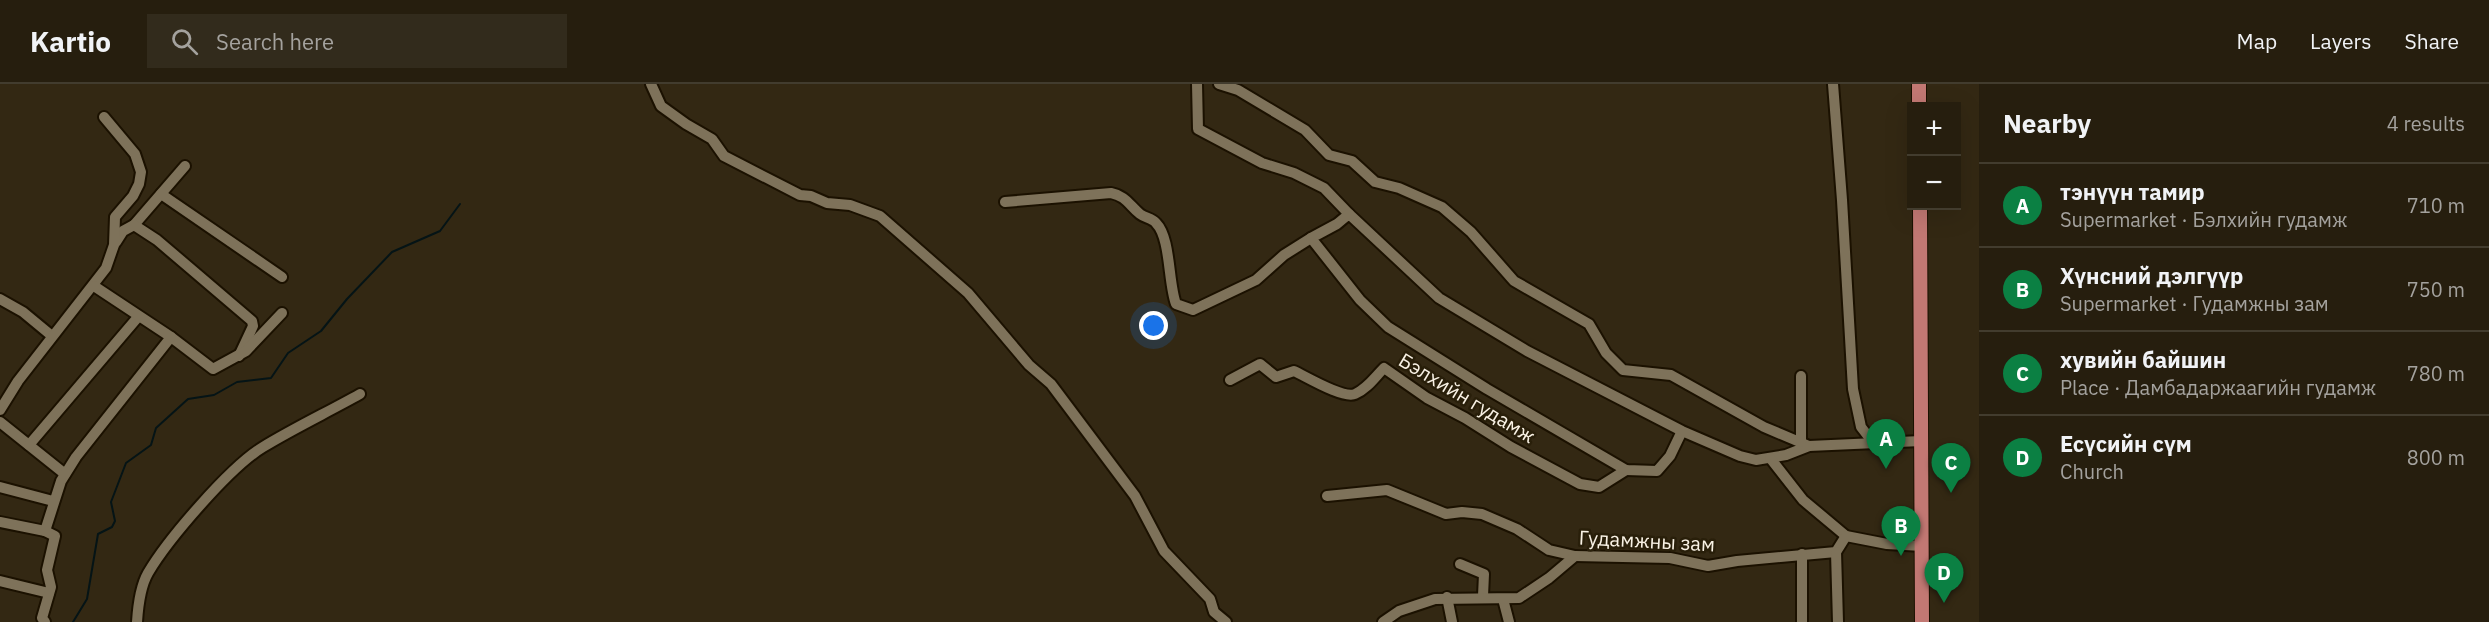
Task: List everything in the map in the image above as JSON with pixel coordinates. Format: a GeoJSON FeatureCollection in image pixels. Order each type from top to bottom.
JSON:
{"type":"FeatureCollection","features":[{"type":"Feature","properties":{"kind":"main road"},"geometry":{"type":"LineString","coordinates":[[1919,84],[1919,102]]}},
{"type":"Feature","properties":{"kind":"main road"},"geometry":{"type":"LineString","coordinates":[[1920,210],[1923,622]]}},
{"type":"Feature","properties":{"kind":"street"},"geometry":{"type":"LineString","coordinates":[[651,84],[661,106],[686,124],[712,138],[724,156],[800,195],[811,196],[827,203],[850,205],[880,216],[968,293],[1029,365],[1051,384],[1135,496],[1164,551],[1210,599],[1214,612],[1227,622]]}},
{"type":"Feature","properties":{"kind":"street"},"geometry":{"type":"LineString","coordinates":[[1197,84],[1198,129],[1262,163],[1294,173],[1324,188],[1439,298],[1527,351],[1682,430],[1740,456],[1756,460],[1770,458],[1805,444]]}},
{"type":"Feature","properties":{"kind":"street"},"geometry":{"type":"LineString","coordinates":[[1219,84],[1238,90],[1305,130],[1329,155],[1352,161],[1375,182],[1399,188],[1442,207],[1471,232],[1514,281],[1589,324],[1606,353],[1623,370],[1671,375],[1764,427],[1805,444],[1875,445],[1921,441]]}},
{"type":"Feature","properties":{"kind":"street"},"geometry":{"type":"LineString","coordinates":[[1833,84],[1853,388],[1861,427],[1875,445]]}},
{"type":"Feature","properties":{"kind":"street"},"geometry":{"type":"LineString","coordinates":[[104,117],[130,147],[141,172],[139,184],[133,196],[115,217],[114,245]]}},
{"type":"Feature","properties":{"kind":"street"},"geometry":{"type":"LineString","coordinates":[[0,410],[18,381],[52,336],[94,286],[106,268],[114,245],[123,231],[134,225],[184,166]]}},
{"type":"Feature","properties":{"kind":"street"},"geometry":{"type":"LineString","coordinates":[[161,194],[282,277]]}},
{"type":"Feature","properties":{"kind":"street"},"geometry":{"type":"LineString","coordinates":[[1005,202],[1121,195],[1142,215],[1159,225],[1163,234],[1171,292],[1176,304],[1193,310],[1251,283],[1284,255],[1337,224],[1349,214]]}},
{"type":"Feature","properties":{"kind":"street"},"geometry":{"type":"LineString","coordinates":[[134,225],[157,240],[252,321],[253,326],[239,356]]}},
{"type":"Feature","properties":{"kind":"street","name":"Бэлхийн гудамж"},"geometry":{"type":"LineString","coordinates":[[1311,238],[1360,300],[1388,327],[1487,389],[1626,470],[1657,471],[1670,456],[1682,430]]}},
{"type":"Feature","properties":{"kind":"street"},"geometry":{"type":"LineString","coordinates":[[94,286],[171,337],[213,369],[239,356],[260,339],[282,313]]}},
{"type":"Feature","properties":{"kind":"street"},"geometry":{"type":"LineString","coordinates":[[0,299],[23,312],[52,336]]}},
{"type":"Feature","properties":{"kind":"street"},"geometry":{"type":"LineString","coordinates":[[29,445],[138,317]]}},
{"type":"Feature","properties":{"kind":"street"},"geometry":{"type":"LineString","coordinates":[[45,531],[53,501],[65,474],[76,457],[171,337]]}},
{"type":"Feature","properties":{"kind":"street","name":"Бэлхийн гудамж"},"geometry":{"type":"LineString","coordinates":[[1230,380],[1260,364],[1276,377],[1294,371],[1343,395],[1353,395],[1363,389],[1384,368],[1426,398],[1580,484],[1599,487],[1626,470]]}},
{"type":"Feature","properties":{"kind":"street"},"geometry":{"type":"LineString","coordinates":[[1801,376],[1805,444]]}},
{"type":"Feature","properties":{"kind":"street"},"geometry":{"type":"LineString","coordinates":[[137,622],[138,605],[147,575],[169,544],[239,466],[261,448],[360,394]]}},
{"type":"Feature","properties":{"kind":"street"},"geometry":{"type":"LineString","coordinates":[[0,422],[65,474]]}},
{"type":"Feature","properties":{"kind":"street"},"geometry":{"type":"LineString","coordinates":[[1770,458],[1803,500],[1846,536],[1887,544],[1922,546]]}},
{"type":"Feature","properties":{"kind":"street"},"geometry":{"type":"LineString","coordinates":[[0,487],[53,501]]}},
{"type":"Feature","properties":{"kind":"street","name":"Гудамжны зам"},"geometry":{"type":"LineString","coordinates":[[1327,496],[1387,490],[1446,514],[1462,512],[1482,514],[1517,530],[1549,550],[1575,556],[1670,558],[1708,566],[1737,561],[1836,552]]}},
{"type":"Feature","properties":{"kind":"street"},"geometry":{"type":"LineString","coordinates":[[0,522],[45,531],[56,536],[47,570],[51,587],[42,618],[45,622]]}},
{"type":"Feature","properties":{"kind":"street"},"geometry":{"type":"LineString","coordinates":[[1838,622],[1836,552],[1846,536]]}},
{"type":"Feature","properties":{"kind":"street"},"geometry":{"type":"LineString","coordinates":[[1802,554],[1802,622]]}},
{"type":"Feature","properties":{"kind":"street"},"geometry":{"type":"LineString","coordinates":[[1383,622],[1399,611],[1435,598],[1483,596],[1519,598],[1549,578],[1575,556]]}},
{"type":"Feature","properties":{"kind":"street"},"geometry":{"type":"LineString","coordinates":[[1460,564],[1484,574],[1483,596]]}},
{"type":"Feature","properties":{"kind":"street"},"geometry":{"type":"LineString","coordinates":[[0,581],[49,593]]}},
{"type":"Feature","properties":{"kind":"street"},"geometry":{"type":"LineString","coordinates":[[1447,597],[1452,622]]}},
{"type":"Feature","properties":{"kind":"street"},"geometry":{"type":"LineString","coordinates":[[1503,598],[1509,622]]}},
{"type":"Feature","properties":{"kind":"waterway"},"geometry":{"type":"LineString","coordinates":[[73,622],[87,599],[98,534],[112,527],[115,521],[111,502],[126,463],[151,445],[156,428],[188,399],[214,395],[237,382],[271,378],[288,353],[321,331],[347,299],[392,252],[440,231],[460,204]]}},
{"type":"Feature","properties":{"kind":"place","name":"тэнүүн тамир"},"geometry":{"type":"Point","coordinates":[1886,469]}},
{"type":"Feature","properties":{"kind":"place","name":"хувийн байшин"},"geometry":{"type":"Point","coordinates":[1951,493]}},
{"type":"Feature","properties":{"kind":"place","name":"Хүнсний дэлгүүр"},"geometry":{"type":"Point","coordinates":[1901,556]}},
{"type":"Feature","properties":{"kind":"place","name":"Есүсийн сүм"},"geometry":{"type":"Point","coordinates":[1944,603]}}]}
